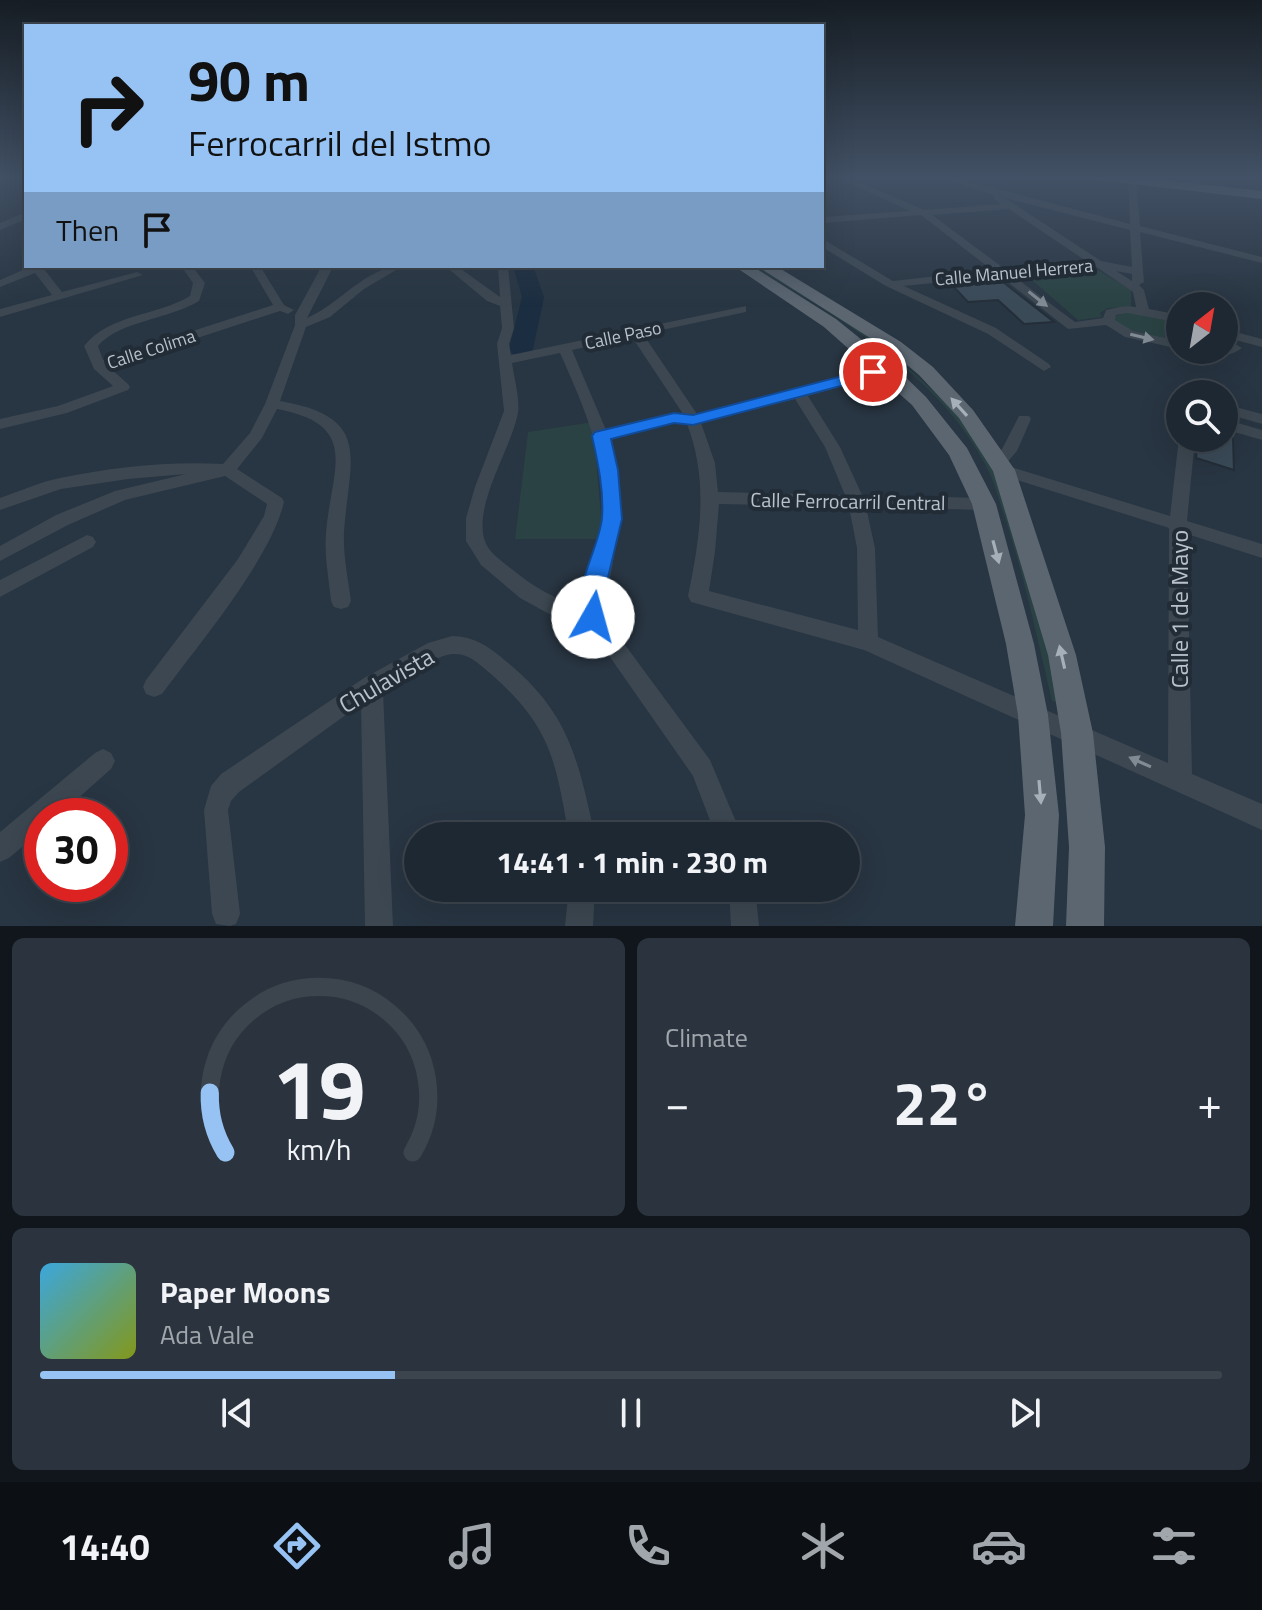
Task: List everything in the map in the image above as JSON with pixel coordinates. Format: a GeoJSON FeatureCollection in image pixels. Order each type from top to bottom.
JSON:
{"type":"FeatureCollection","features":[{"type":"Feature","properties":{"kind":"main road"},"geometry":{"type":"LineString","coordinates":[[745,268],[830,323],[919,401],[959,453],[984,504],[1020,644],[1033,715],[1042,815],[1034,926]]}},
{"type":"Feature","properties":{"kind":"main road"},"geometry":{"type":"LineString","coordinates":[[768,268],[895,346],[926,371],[966,414],[1002,466],[1062,655],[1077,733],[1087,847],[1085,926]]}},
{"type":"Feature","properties":{"kind":"street"},"geometry":{"type":"LineString","coordinates":[[932,219],[1072,326],[1108,321],[1129,334],[1166,342]]}},
{"type":"Feature","properties":{"kind":"street"},"geometry":{"type":"LineString","coordinates":[[1029,219],[1138,290]]}},
{"type":"Feature","properties":{"kind":"street"},"geometry":{"type":"LineString","coordinates":[[1099,219],[1262,260]]}},
{"type":"Feature","properties":{"kind":"street"},"geometry":{"type":"LineString","coordinates":[[1134,219],[1138,290],[1143,311]]}},
{"type":"Feature","properties":{"kind":"street"},"geometry":{"type":"LineString","coordinates":[[824,244],[890,284],[992,331],[1044,367]]}},
{"type":"Feature","properties":{"kind":"street","name":"Calle Manuel Herrera"},"geometry":{"type":"LineString","coordinates":[[890,284],[1096,263],[1138,272]]}},
{"type":"Feature","properties":{"kind":"street"},"geometry":{"type":"LineString","coordinates":[[0,284],[37,268]]}},
{"type":"Feature","properties":{"kind":"street"},"geometry":{"type":"LineString","coordinates":[[40,268],[60,297]]}},
{"type":"Feature","properties":{"kind":"street","name":"Calle Colima"},"geometry":{"type":"LineString","coordinates":[[188,268],[199,283],[195,298],[173,312],[100,335],[91,346],[99,366],[280,307]]}},
{"type":"Feature","properties":{"kind":"street"},"geometry":{"type":"LineString","coordinates":[[256,268],[280,307],[301,320],[326,314],[360,287],[394,268]]}},
{"type":"Feature","properties":{"kind":"street"},"geometry":{"type":"LineString","coordinates":[[0,554],[62,520],[121,495],[227,470],[257,435],[272,404],[301,320],[324,268]]}},
{"type":"Feature","properties":{"kind":"street"},"geometry":{"type":"LineString","coordinates":[[453,268],[491,298],[506,304]]}},
{"type":"Feature","properties":{"kind":"street"},"geometry":{"type":"LineString","coordinates":[[503,268],[508,328],[503,344],[508,360],[511,411],[483,487],[475,518],[475,541],[488,560],[527,592],[558,609],[593,617]]}},
{"type":"Feature","properties":{"kind":"street"},"geometry":{"type":"LineString","coordinates":[[0,313],[137,275]]}},
{"type":"Feature","properties":{"kind":"street","name":"Calle Paso"},"geometry":{"type":"LineString","coordinates":[[508,360],[742,309]]}},
{"type":"Feature","properties":{"kind":"street"},"geometry":{"type":"LineString","coordinates":[[1108,321],[1107,317],[1115,311],[1143,311],[1166,316]]}},
{"type":"Feature","properties":{"kind":"street"},"geometry":{"type":"LineString","coordinates":[[635,332],[693,420],[705,456],[712,498],[709,544],[698,596],[868,642],[1262,817]]}},
{"type":"Feature","properties":{"kind":"street"},"geometry":{"type":"LineString","coordinates":[[1238,340],[1262,343]]}},
{"type":"Feature","properties":{"kind":"street"},"geometry":{"type":"LineString","coordinates":[[1238,342],[1262,353]]}},
{"type":"Feature","properties":{"kind":"street"},"geometry":{"type":"LineString","coordinates":[[564,347],[594,413],[609,470],[612,519],[593,594],[593,617],[702,768],[723,822]]}},
{"type":"Feature","properties":{"kind":"street"},"geometry":{"type":"LineString","coordinates":[[0,424],[62,410],[123,387],[99,366]]}},
{"type":"Feature","properties":{"kind":"street"},"geometry":{"type":"LineString","coordinates":[[601,436],[674,418],[693,420],[886,369]]}},
{"type":"Feature","properties":{"kind":"street"},"geometry":{"type":"LineString","coordinates":[[799,394],[819,421],[843,467],[854,502],[866,546],[868,642]]}},
{"type":"Feature","properties":{"kind":"street"},"geometry":{"type":"LineString","coordinates":[[272,404],[294,406],[317,414],[334,424],[343,437],[344,475],[335,536],[341,601]]}},
{"type":"Feature","properties":{"kind":"street"},"geometry":{"type":"LineString","coordinates":[[1238,412],[1262,419]]}},
{"type":"Feature","properties":{"kind":"street"},"geometry":{"type":"LineString","coordinates":[[1024,419],[1002,466],[1262,551]]}},
{"type":"Feature","properties":{"kind":"street"},"geometry":{"type":"LineString","coordinates":[[1238,428],[1262,435]]}},
{"type":"Feature","properties":{"kind":"street","name":"Calle 1 de Mayo"},"geometry":{"type":"LineString","coordinates":[[1180,780],[1178,524],[1186,452]]}},
{"type":"Feature","properties":{"kind":"street"},"geometry":{"type":"LineString","coordinates":[[0,504],[59,484],[91,478],[193,468],[227,470],[276,502],[277,510],[258,543],[154,687]]}},
{"type":"Feature","properties":{"kind":"street","name":"Calle Ferrocarril Central"},"geometry":{"type":"LineString","coordinates":[[712,498],[984,504]]}},
{"type":"Feature","properties":{"kind":"street"},"geometry":{"type":"LineString","coordinates":[[0,589],[87,542]]}},
{"type":"Feature","properties":{"kind":"street","name":"Chulavista"},"geometry":{"type":"LineString","coordinates":[[226,914],[216,810],[220,795],[230,783],[372,685],[445,646],[462,645],[480,652],[522,685],[549,718],[565,755],[579,822]]}},
{"type":"Feature","properties":{"kind":"street"},"geometry":{"type":"LineString","coordinates":[[372,685],[379,926]]}},
{"type":"Feature","properties":{"kind":"street"},"geometry":{"type":"LineString","coordinates":[[0,849],[103,761]]}},
{"type":"Feature","properties":{"kind":"street"},"geometry":{"type":"LineString","coordinates":[[579,926],[581,902]]}},
{"type":"Feature","properties":{"kind":"street"},"geometry":{"type":"LineString","coordinates":[[743,902],[745,926]]}},
{"type":"Feature","properties":{"kind":"green space"},"geometry":{"type":"Polygon","coordinates":[[[1091,266],[1131,290],[1131,307],[1108,308],[1100,313],[1102,317],[1078,320],[1026,275],[1091,266]]]}},
{"type":"Feature","properties":{"kind":"green space"},"geometry":{"type":"Polygon","coordinates":[[[757,268],[765,268],[881,343],[960,416],[995,467],[1066,704],[1052,701],[1011,535],[991,477],[966,433],[942,403],[914,376],[820,306],[757,268]]]}},
{"type":"Feature","properties":{"kind":"green space"},"geometry":{"type":"Polygon","coordinates":[[[1126,312],[1166,320],[1166,338],[1122,329],[1111,318],[1126,312]]]}},
{"type":"Feature","properties":{"kind":"green space"},"geometry":{"type":"Polygon","coordinates":[[[593,422],[603,539],[515,539],[528,432],[593,422]]]}},
{"type":"Feature","properties":{"kind":"building"},"geometry":{"type":"Polygon","coordinates":[[[999,279],[1054,322],[1024,324],[998,300],[968,302],[951,284],[999,279]]]}},
{"type":"Feature","properties":{"kind":"building"},"geometry":{"type":"Polygon","coordinates":[[[1197,452],[1233,452],[1234,470],[1196,458],[1197,452]]]}},
{"type":"Feature","properties":{"kind":"waterway"},"geometry":{"type":"LineString","coordinates":[[521,349],[533,297],[524,268]]}},
{"type":"Feature","properties":{"kind":"route"},"geometry":{"type":"LineString","coordinates":[[593,617],[593,594],[612,519],[609,470],[601,436],[674,418],[693,420],[873,372]]}}]}
